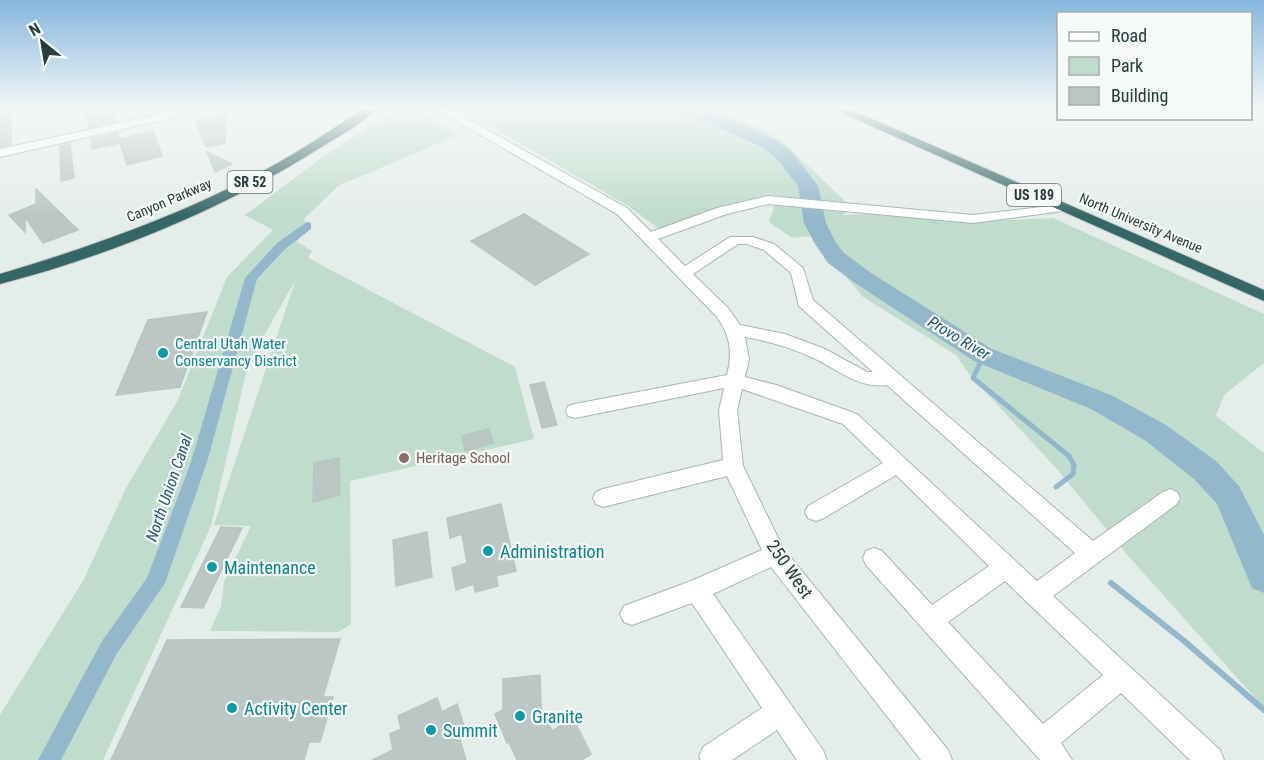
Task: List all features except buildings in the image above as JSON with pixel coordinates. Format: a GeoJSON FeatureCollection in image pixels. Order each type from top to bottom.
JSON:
{"type":"FeatureCollection","features":[{"type":"Feature","properties":{"kind":"highway","name":"Canyon Parkway"},"geometry":{"type":"LineString","coordinates":[[0,279],[100,246],[214,199],[289,161],[316,144]]}},
{"type":"Feature","properties":{"kind":"highway","name":"North University Avenue"},"geometry":{"type":"LineString","coordinates":[[918,144],[1264,296]]}},
{"type":"Feature","properties":{"kind":"highway"},"geometry":{"type":"LineString","coordinates":[[1157,248],[1264,285]]}},
{"type":"Feature","properties":{"kind":"street"},"geometry":{"type":"LineString","coordinates":[[0,153],[39,144]]}},
{"type":"Feature","properties":{"kind":"street"},"geometry":{"type":"LineString","coordinates":[[503,144],[622,211],[728,321],[819,353],[864,378],[885,379],[890,377]]}},
{"type":"Feature","properties":{"kind":"street"},"geometry":{"type":"LineString","coordinates":[[649,237],[722,211],[759,201],[782,201],[973,219],[1009,216],[1062,207]]}},
{"type":"Feature","properties":{"kind":"street"},"geometry":{"type":"LineString","coordinates":[[684,273],[735,240],[748,240],[769,247],[798,271],[805,302],[1092,554]]}},
{"type":"Feature","properties":{"kind":"street","name":"250 West"},"geometry":{"type":"LineString","coordinates":[[728,321],[740,359],[733,380],[728,410],[733,466],[775,555],[938,760]]}},
{"type":"Feature","properties":{"kind":"street"},"geometry":{"type":"LineString","coordinates":[[575,411],[733,380],[770,390],[850,419],[1210,760]]}},
{"type":"Feature","properties":{"kind":"street"},"geometry":{"type":"LineString","coordinates":[[816,512],[898,464]]}},
{"type":"Feature","properties":{"kind":"street"},"geometry":{"type":"LineString","coordinates":[[603,498],[733,466]]}},
{"type":"Feature","properties":{"kind":"street"},"geometry":{"type":"LineString","coordinates":[[1036,594],[1170,498]]}},
{"type":"Feature","properties":{"kind":"street"},"geometry":{"type":"LineString","coordinates":[[632,614],[698,590],[775,555]]}},
{"type":"Feature","properties":{"kind":"street"},"geometry":{"type":"LineString","coordinates":[[874,558],[1050,751],[1121,676]]}},
{"type":"Feature","properties":{"kind":"street"},"geometry":{"type":"LineString","coordinates":[[930,620],[1006,567]]}},
{"type":"Feature","properties":{"kind":"street"},"geometry":{"type":"LineString","coordinates":[[698,590],[813,760]]}},
{"type":"Feature","properties":{"kind":"street"},"geometry":{"type":"LineString","coordinates":[[713,757],[780,712]]}},
{"type":"Feature","properties":{"kind":"green space"},"geometry":{"type":"Polygon","coordinates":[[[342,144],[436,144],[338,186],[304,219],[307,226],[297,242],[312,251],[308,258],[515,367],[534,439],[350,481],[351,624],[338,632],[210,631],[221,606],[224,582],[251,526],[214,525],[296,279],[248,364],[211,526],[103,760],[0,760],[0,715],[84,579],[127,486],[177,402],[227,277],[273,230],[245,215],[342,144]]]}},
{"type":"Feature","properties":{"kind":"green space"},"geometry":{"type":"Polygon","coordinates":[[[522,144],[786,144],[852,208],[843,215],[877,214],[965,222],[1053,218],[1264,314],[1264,363],[1224,395],[1216,416],[1264,453],[1264,711],[1256,699],[1130,558],[1057,469],[969,374],[956,355],[863,297],[812,236],[792,238],[769,222],[778,196],[663,232],[630,207],[522,144]]]}},
{"type":"Feature","properties":{"kind":"waterway","name":"Provo River"},"geometry":{"type":"LineString","coordinates":[[770,144],[784,155],[808,186],[815,223],[836,258],[863,278],[983,355],[1101,402],[1156,433],[1205,470],[1228,495],[1247,533],[1264,577]]}},
{"type":"Feature","properties":{"kind":"waterway","name":"North Union Canal"},"geometry":{"type":"LineString","coordinates":[[49,760],[109,648],[155,583],[199,462],[251,278],[281,246],[307,226]]}},
{"type":"Feature","properties":{"kind":"waterway"},"geometry":{"type":"LineString","coordinates":[[979,364],[983,355]]}},
{"type":"Feature","properties":{"kind":"waterway"},"geometry":{"type":"LineString","coordinates":[[980,363],[973,378],[1069,456],[1074,465],[1073,474],[1056,487]]}},
{"type":"Feature","properties":{"kind":"waterway"},"geometry":{"type":"LineString","coordinates":[[1111,583],[1183,640],[1264,710]]}},
{"type":"Feature","properties":{"kind":"place","name":"Central Utah Water Conservancy District"},"geometry":{"type":"Point","coordinates":[163,353]}},
{"type":"Feature","properties":{"kind":"place","name":"Heritage School"},"geometry":{"type":"Point","coordinates":[404,458]}},
{"type":"Feature","properties":{"kind":"place","name":"Administration"},"geometry":{"type":"Point","coordinates":[488,551]}},
{"type":"Feature","properties":{"kind":"place","name":"Maintenance"},"geometry":{"type":"Point","coordinates":[212,567]}},
{"type":"Feature","properties":{"kind":"place","name":"Activity Center"},"geometry":{"type":"Point","coordinates":[232,708]}},
{"type":"Feature","properties":{"kind":"place","name":"Granite"},"geometry":{"type":"Point","coordinates":[520,716]}},
{"type":"Feature","properties":{"kind":"place","name":"Summit"},"geometry":{"type":"Point","coordinates":[431,730]}}]}
